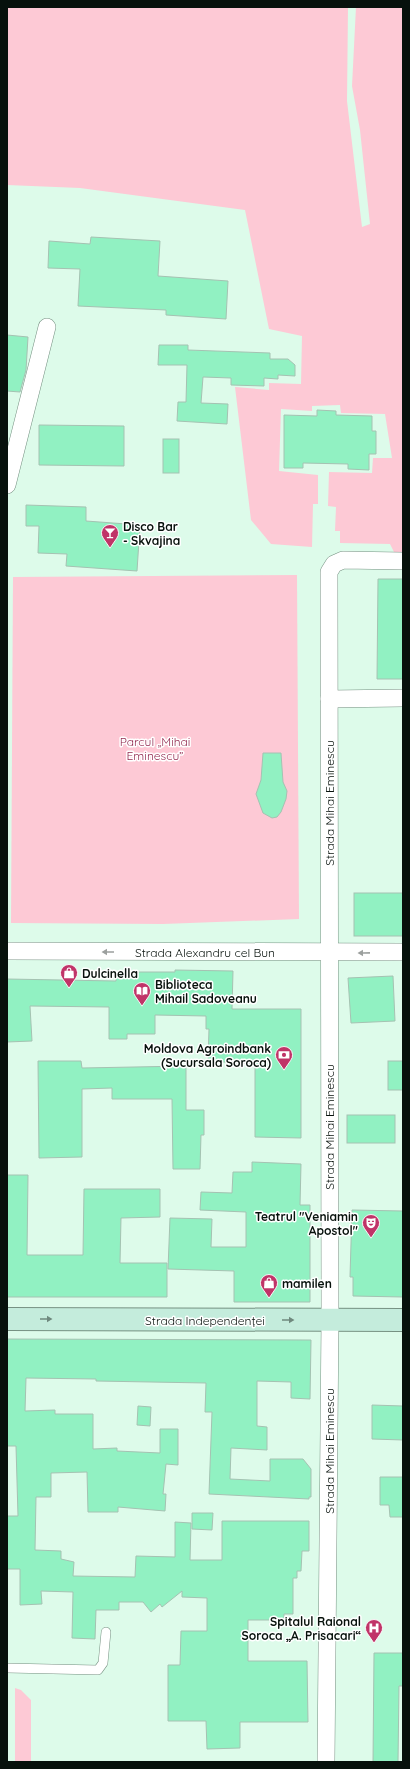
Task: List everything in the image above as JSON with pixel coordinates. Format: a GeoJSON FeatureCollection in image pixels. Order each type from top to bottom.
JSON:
{"type":"FeatureCollection","features":[{"type":"Feature","properties":{"kind":"main road","name":"Strada Independenței"},"geometry":{"type":"LineString","coordinates":[[7,1319],[403,1320]]}},
{"type":"Feature","properties":{"kind":"street"},"geometry":{"type":"LineString","coordinates":[[7,485],[47,327]]}},
{"type":"Feature","properties":{"kind":"street","name":"Strada Mihai Eminescu"},"geometry":{"type":"LineString","coordinates":[[326,1762],[330,1319],[329,572],[334,564],[343,560],[403,561]]}},
{"type":"Feature","properties":{"kind":"street"},"geometry":{"type":"LineString","coordinates":[[329,699],[403,698]]}},
{"type":"Feature","properties":{"kind":"street","name":"Strada Alexandru cel Bun"},"geometry":{"type":"LineString","coordinates":[[7,951],[403,952]]}},
{"type":"Feature","properties":{"kind":"lane"},"geometry":{"type":"LineString","coordinates":[[7,1668],[98,1670],[104,1663],[106,1632]]}},
{"type":"Feature","properties":{"kind":"green space"},"geometry":{"type":"Polygon","coordinates":[[[7,7],[348,7],[347,101],[362,227],[370,224],[360,130],[352,86],[356,7],[403,7],[403,552],[394,552],[390,544],[340,543],[340,531],[335,531],[336,507],[328,506],[329,472],[372,473],[373,458],[392,458],[385,414],[341,413],[340,405],[312,406],[312,411],[281,409],[279,471],[318,475],[318,504],[313,504],[312,547],[271,544],[251,520],[235,387],[269,390],[269,383],[301,384],[302,336],[269,329],[245,210],[80,188],[7,185],[7,7]]]}},
{"type":"Feature","properties":{"kind":"green space","name":"Parcul „Mihai Eminescu”"},"geometry":{"type":"Polygon","coordinates":[[[297,575],[299,919],[163,924],[11,923],[13,577],[297,575]]]}},
{"type":"Feature","properties":{"kind":"green space"},"geometry":{"type":"Polygon","coordinates":[[[15,1688],[21,1690],[31,1700],[31,1761],[45,1762],[15,1762],[15,1688]]]}},
{"type":"Feature","properties":{"kind":"building"},"geometry":{"type":"Polygon","coordinates":[[[91,237],[160,241],[158,276],[228,281],[226,319],[166,315],[166,310],[78,306],[80,269],[48,268],[49,241],[90,244],[91,237]]]}},
{"type":"Feature","properties":{"kind":"building"},"geometry":{"type":"Polygon","coordinates":[[[7,335],[28,337],[26,370],[20,392],[7,391],[7,335]]]}},
{"type":"Feature","properties":{"kind":"building"},"geometry":{"type":"Polygon","coordinates":[[[159,345],[188,345],[188,350],[270,353],[270,359],[288,359],[295,365],[295,376],[278,375],[278,379],[264,378],[264,386],[231,385],[231,378],[203,377],[201,403],[228,404],[227,424],[177,421],[178,402],[186,402],[187,365],[158,365],[159,345]]]}},
{"type":"Feature","properties":{"kind":"building"},"geometry":{"type":"Polygon","coordinates":[[[317,410],[336,411],[336,415],[372,416],[372,431],[376,431],[376,454],[369,454],[369,470],[348,469],[348,464],[303,463],[303,468],[284,468],[284,415],[317,416],[317,410]]]}},
{"type":"Feature","properties":{"kind":"building"},"geometry":{"type":"Polygon","coordinates":[[[39,425],[124,426],[124,466],[39,465],[39,425]]]}},
{"type":"Feature","properties":{"kind":"building"},"geometry":{"type":"Polygon","coordinates":[[[163,439],[179,439],[179,473],[163,473],[163,439]]]}},
{"type":"Feature","properties":{"kind":"building"},"geometry":{"type":"Polygon","coordinates":[[[26,505],[86,507],[86,521],[140,525],[137,571],[66,566],[67,554],[38,553],[39,526],[26,526],[26,505]]]}},
{"type":"Feature","properties":{"kind":"building"},"geometry":{"type":"Polygon","coordinates":[[[378,579],[403,579],[403,679],[377,679],[378,579]]]}},
{"type":"Feature","properties":{"kind":"building"},"geometry":{"type":"Polygon","coordinates":[[[263,753],[281,753],[283,782],[287,791],[286,799],[281,812],[277,817],[272,818],[263,813],[256,794],[261,780],[263,753]]]}},
{"type":"Feature","properties":{"kind":"building"},"geometry":{"type":"Polygon","coordinates":[[[354,893],[403,893],[403,936],[354,936],[354,893]]]}},
{"type":"Feature","properties":{"kind":"building"},"geometry":{"type":"Polygon","coordinates":[[[175,970],[233,971],[232,1009],[301,1009],[301,1138],[255,1137],[255,1064],[208,1061],[209,1029],[206,1029],[206,1016],[155,1015],[155,1034],[127,1034],[127,1039],[109,1039],[109,1007],[30,1006],[32,1041],[7,1042],[7,979],[116,981],[116,972],[175,972],[175,970]]]}},
{"type":"Feature","properties":{"kind":"building"},"geometry":{"type":"Polygon","coordinates":[[[393,976],[395,1021],[351,1023],[348,978],[393,976]]]}},
{"type":"Feature","properties":{"kind":"building"},"geometry":{"type":"Polygon","coordinates":[[[38,1061],[81,1061],[82,1068],[186,1066],[186,1110],[204,1110],[204,1135],[201,1135],[200,1169],[173,1169],[172,1099],[112,1099],[112,1088],[82,1089],[82,1157],[39,1158],[38,1061]]]}},
{"type":"Feature","properties":{"kind":"building"},"geometry":{"type":"Polygon","coordinates":[[[388,1061],[403,1061],[403,1090],[388,1090],[388,1061]]]}},
{"type":"Feature","properties":{"kind":"building"},"geometry":{"type":"Polygon","coordinates":[[[347,1115],[395,1115],[395,1143],[347,1143],[347,1115]]]}},
{"type":"Feature","properties":{"kind":"building"},"geometry":{"type":"Polygon","coordinates":[[[252,1162],[301,1164],[300,1205],[310,1205],[310,1302],[234,1302],[234,1271],[168,1269],[170,1218],[212,1219],[211,1247],[246,1247],[246,1212],[200,1210],[201,1192],[232,1193],[233,1172],[252,1172],[252,1162]]]}},
{"type":"Feature","properties":{"kind":"building"},"geometry":{"type":"Polygon","coordinates":[[[7,1175],[28,1175],[27,1255],[83,1255],[84,1189],[160,1189],[160,1217],[121,1218],[120,1263],[167,1263],[167,1297],[7,1297],[7,1175]]]}},
{"type":"Feature","properties":{"kind":"building","name":"Teatrul \"Veniamin Apostol\""},"geometry":{"type":"Polygon","coordinates":[[[352,1210],[403,1211],[403,1297],[353,1296],[353,1277],[350,1277],[352,1210]]]}},
{"type":"Feature","properties":{"kind":"building"},"geometry":{"type":"Polygon","coordinates":[[[7,1339],[311,1340],[310,1399],[291,1398],[291,1382],[257,1381],[257,1426],[267,1427],[267,1450],[231,1448],[230,1479],[270,1481],[270,1459],[303,1459],[311,1469],[311,1497],[309,1497],[309,1499],[209,1494],[212,1412],[205,1412],[206,1383],[26,1378],[25,1411],[55,1410],[55,1414],[93,1414],[93,1449],[117,1448],[117,1451],[160,1453],[160,1429],[178,1429],[178,1465],[166,1464],[163,1494],[166,1494],[165,1511],[118,1507],[118,1512],[88,1512],[87,1472],[51,1473],[51,1497],[36,1497],[35,1550],[61,1551],[61,1559],[74,1562],[73,1576],[135,1577],[136,1556],[175,1557],[175,1522],[191,1523],[190,1560],[222,1560],[222,1521],[309,1521],[309,1551],[302,1551],[301,1571],[297,1571],[297,1578],[293,1578],[293,1614],[284,1614],[284,1620],[248,1620],[248,1661],[307,1661],[308,1722],[240,1722],[240,1748],[207,1749],[206,1721],[168,1721],[168,1665],[180,1665],[181,1631],[207,1631],[207,1598],[182,1597],[182,1591],[162,1607],[160,1604],[151,1612],[143,1602],[119,1602],[119,1610],[96,1610],[95,1639],[72,1638],[73,1592],[41,1591],[42,1604],[20,1605],[20,1569],[7,1569],[7,1516],[18,1516],[16,1446],[7,1446],[7,1339]]]}},
{"type":"Feature","properties":{"kind":"building"},"geometry":{"type":"Polygon","coordinates":[[[372,1405],[403,1406],[403,1440],[372,1439],[372,1405]]]}},
{"type":"Feature","properties":{"kind":"building"},"geometry":{"type":"Polygon","coordinates":[[[138,1406],[151,1407],[150,1426],[137,1425],[138,1406]]]}},
{"type":"Feature","properties":{"kind":"building"},"geometry":{"type":"Polygon","coordinates":[[[380,1477],[403,1477],[403,1517],[390,1517],[389,1505],[380,1505],[380,1477]]]}},
{"type":"Feature","properties":{"kind":"building"},"geometry":{"type":"Polygon","coordinates":[[[192,1513],[213,1513],[212,1530],[192,1529],[192,1513]]]}},
{"type":"Feature","properties":{"kind":"building"},"geometry":{"type":"Polygon","coordinates":[[[374,1653],[403,1653],[403,1686],[399,1686],[398,1762],[373,1762],[374,1653]]]}},
{"type":"Feature","properties":{"kind":"place","name":"Disco Bar - Skvajina"},"geometry":{"type":"Point","coordinates":[110,548]}},
{"type":"Feature","properties":{"kind":"place","name":"Dulcinella"},"geometry":{"type":"Point","coordinates":[69,988]}},
{"type":"Feature","properties":{"kind":"place","name":"Biblioteca Mihail Sadoveanu"},"geometry":{"type":"Point","coordinates":[142,1006]}},
{"type":"Feature","properties":{"kind":"place","name":"Moldova Agroindbank (Sucursala Soroca)"},"geometry":{"type":"Point","coordinates":[284,1070]}},
{"type":"Feature","properties":{"kind":"place","name":"Teatrul \"Veniamin Apostol\""},"geometry":{"type":"Point","coordinates":[371,1238]}},
{"type":"Feature","properties":{"kind":"place","name":"mamilen"},"geometry":{"type":"Point","coordinates":[269,1298]}},
{"type":"Feature","properties":{"kind":"place","name":"Spitalul Raional Soroca „A. Prisacari“"},"geometry":{"type":"Point","coordinates":[374,1643]}}]}
